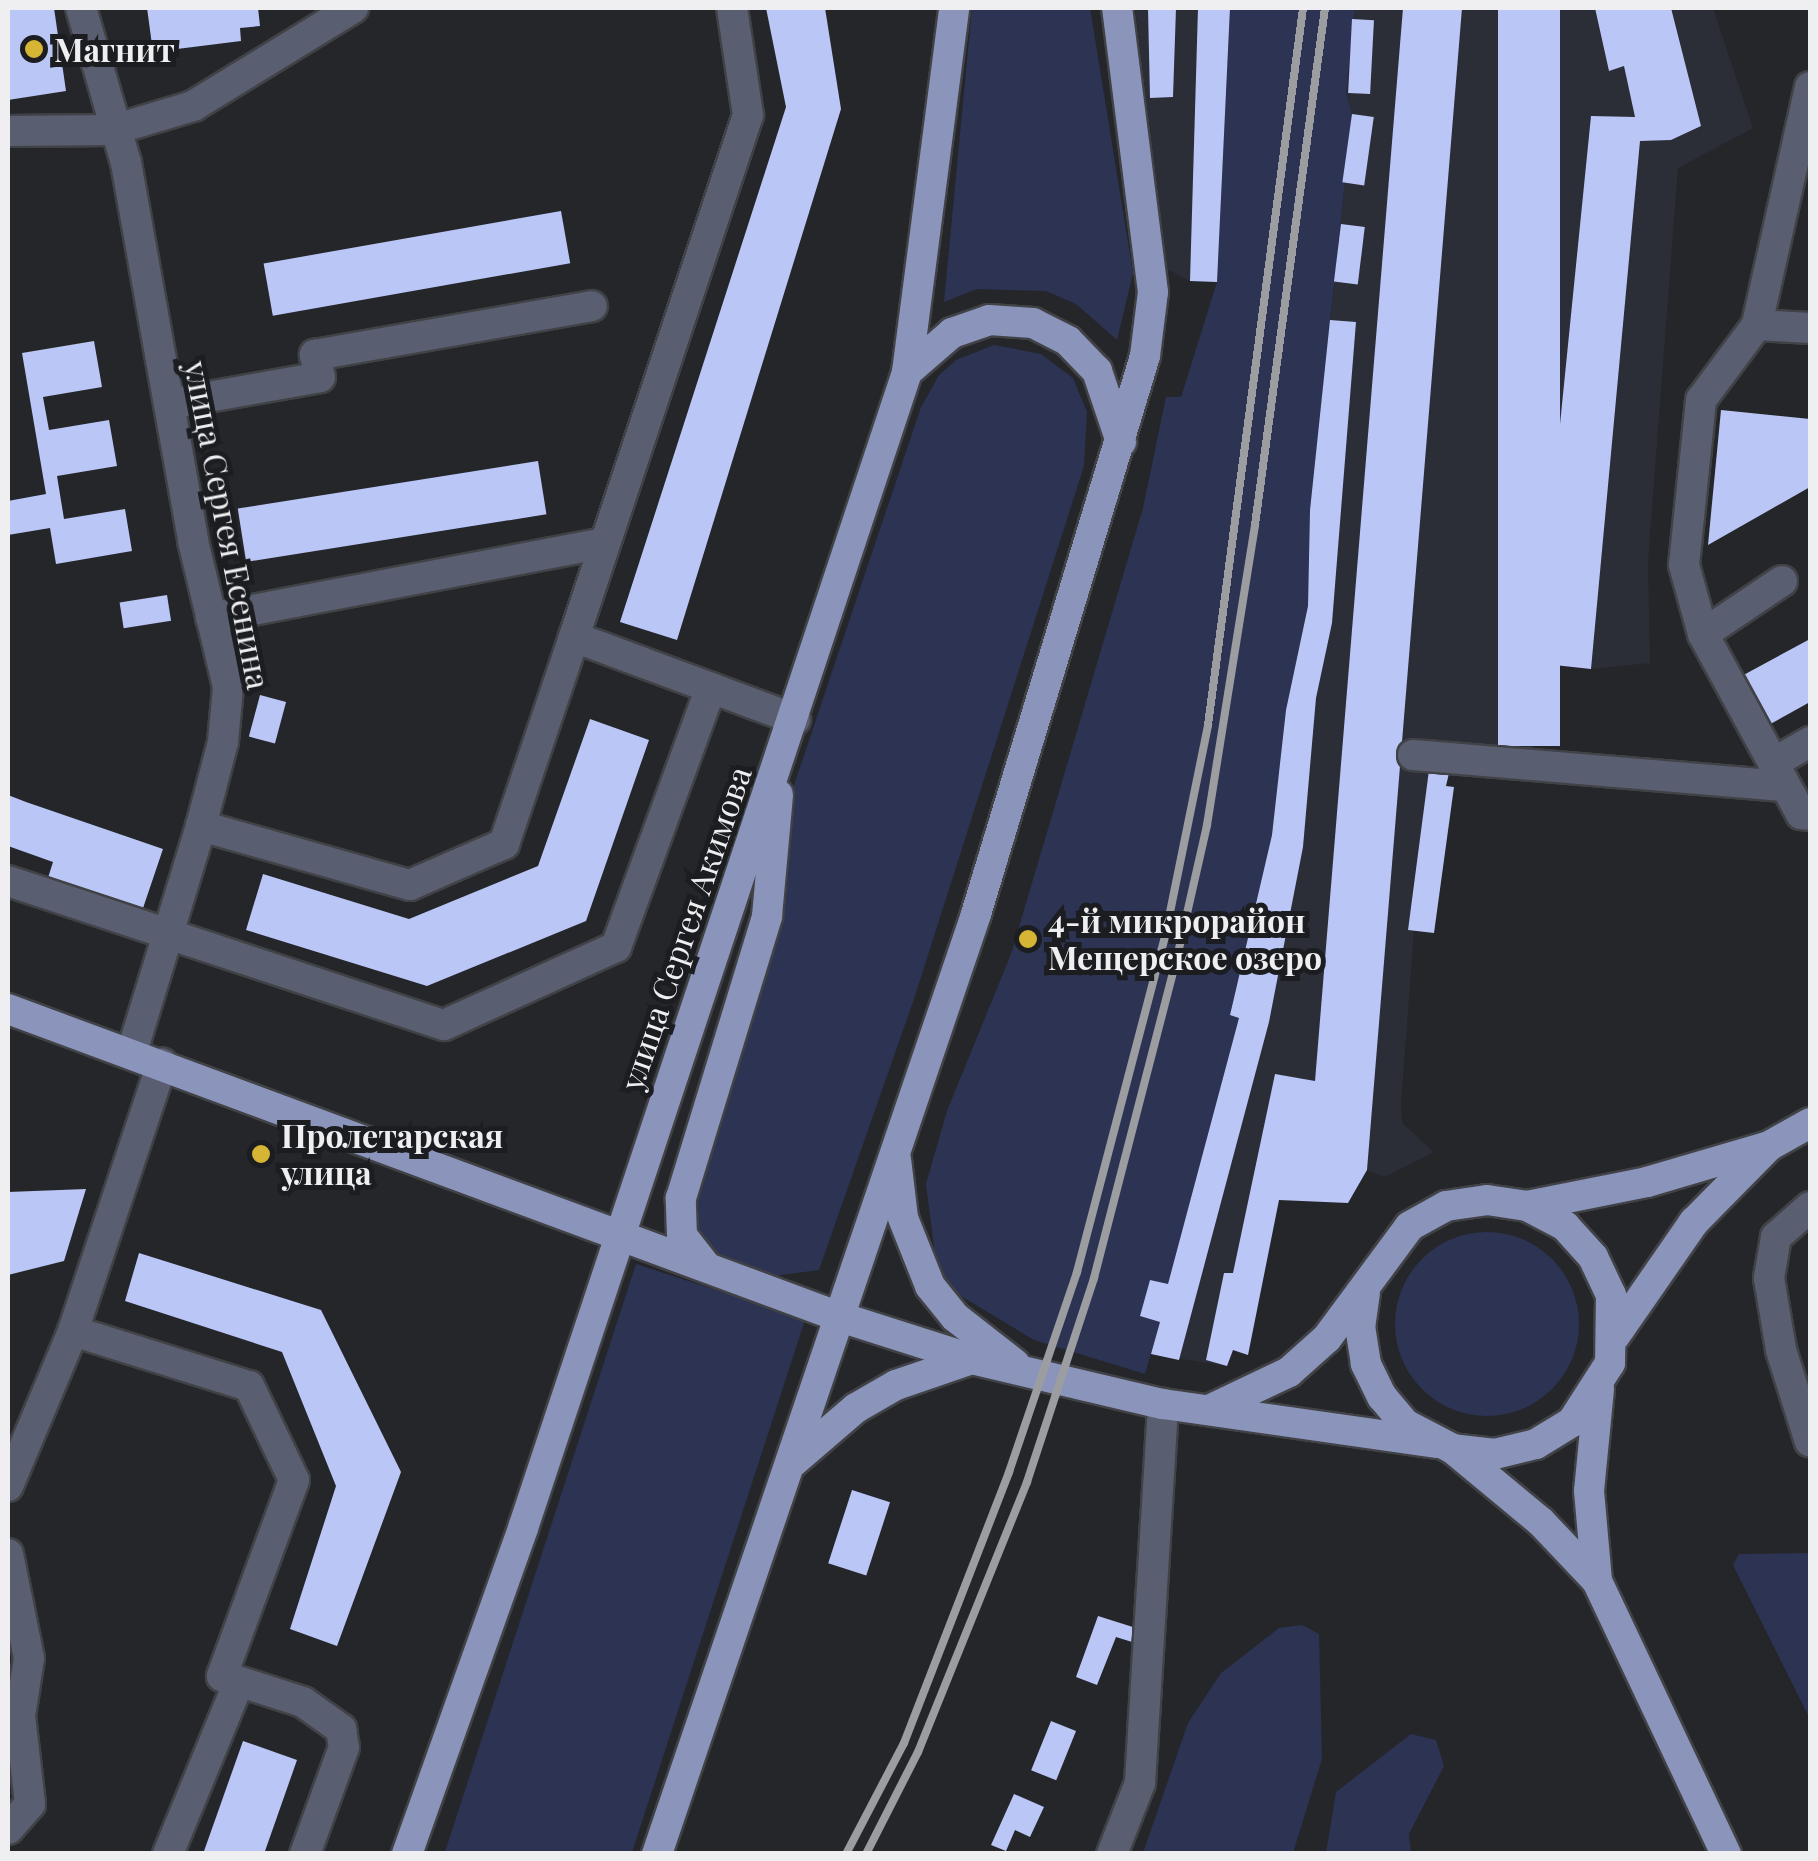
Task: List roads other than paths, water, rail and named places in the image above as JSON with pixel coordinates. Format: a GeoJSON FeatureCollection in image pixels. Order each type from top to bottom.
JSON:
{"type":"FeatureCollection","features":[{"type":"Feature","properties":{"kind":"main road","name":"улица Сергея Акимова"},"geometry":{"type":"LineString","coordinates":[[407,1854],[795,719],[907,372],[954,8]]}},
{"type":"Feature","properties":{"kind":"main road"},"geometry":{"type":"LineString","coordinates":[[658,1854],[976,914],[1146,356],[1153,292],[1117,8]]}},
{"type":"Feature","properties":{"kind":"main road"},"geometry":{"type":"LineString","coordinates":[[907,372],[952,333],[989,320],[1033,323],[1068,340],[1097,371],[1121,442]]}},
{"type":"Feature","properties":{"kind":"main road"},"geometry":{"type":"LineString","coordinates":[[707,1267],[682,1236],[680,1198],[767,916],[780,760]]}},
{"type":"Feature","properties":{"kind":"main road"},"geometry":{"type":"LineString","coordinates":[[8,1009],[837,1316],[972,1359],[1163,1404],[1495,1454],[1536,1444],[1572,1422],[1598,1389]]}},
{"type":"Feature","properties":{"kind":"main road"},"geometry":{"type":"LineString","coordinates":[[1726,1854],[1597,1581],[1541,1522],[1444,1446],[1405,1424],[1366,1364],[1360,1328],[1365,1292],[1382,1255],[1410,1226],[1446,1206],[1487,1200],[1528,1206],[1646,1182],[1770,1146],[1810,1123]]}},
{"type":"Feature","properties":{"kind":"main road"},"geometry":{"type":"LineString","coordinates":[[1597,1581],[1590,1491],[1598,1389],[1614,1336],[1694,1222],[1770,1146]]}},
{"type":"Feature","properties":{"kind":"main road"},"geometry":{"type":"LineString","coordinates":[[894,1148],[903,1218],[930,1286],[955,1317],[1021,1369]]}},
{"type":"Feature","properties":{"kind":"main road"},"geometry":{"type":"LineString","coordinates":[[1528,1206],[1565,1226],[1593,1256],[1611,1295],[1614,1336]]}},
{"type":"Feature","properties":{"kind":"main road"},"geometry":{"type":"LineString","coordinates":[[1209,1410],[1289,1372],[1365,1292]]}},
{"type":"Feature","properties":{"kind":"main road"},"geometry":{"type":"LineString","coordinates":[[793,1462],[856,1408],[896,1385],[972,1359]]}},
{"type":"Feature","properties":{"kind":"lane","name":"улица Сергея Есенина"},"geometry":{"type":"LineString","coordinates":[[80,8],[126,164],[228,713],[202,826],[132,1052]]}},
{"type":"Feature","properties":{"kind":"lane"},"geometry":{"type":"LineString","coordinates":[[8,131],[114,130],[193,106],[353,8]]}},
{"type":"Feature","properties":{"kind":"lane"},"geometry":{"type":"LineString","coordinates":[[202,826],[410,885],[504,844],[748,115],[732,8]]}},
{"type":"Feature","properties":{"kind":"lane"},"geometry":{"type":"LineString","coordinates":[[1807,820],[1703,634],[1684,565],[1701,400],[1756,325],[1810,87]]}},
{"type":"Feature","properties":{"kind":"lane"},"geometry":{"type":"LineString","coordinates":[[169,404],[320,377],[314,355],[592,306]]}},
{"type":"Feature","properties":{"kind":"lane"},"geometry":{"type":"LineString","coordinates":[[1756,325],[1810,328]]}},
{"type":"Feature","properties":{"kind":"lane"},"geometry":{"type":"LineString","coordinates":[[211,618],[604,543]]}},
{"type":"Feature","properties":{"kind":"lane"},"geometry":{"type":"LineString","coordinates":[[1703,634],[1782,581]]}},
{"type":"Feature","properties":{"kind":"lane"},"geometry":{"type":"LineString","coordinates":[[574,638],[795,719]]}},
{"type":"Feature","properties":{"kind":"lane"},"geometry":{"type":"LineString","coordinates":[[8,881],[444,1025],[616,947],[711,688]]}},
{"type":"Feature","properties":{"kind":"lane"},"geometry":{"type":"LineString","coordinates":[[1413,755],[1779,774],[1810,742]]}},
{"type":"Feature","properties":{"kind":"lane"},"geometry":{"type":"LineString","coordinates":[[8,1486],[73,1331],[162,1063]]}},
{"type":"Feature","properties":{"kind":"lane"},"geometry":{"type":"LineString","coordinates":[[1810,1206],[1776,1237],[1769,1278],[1779,1339],[1810,1442]]}},
{"type":"Feature","properties":{"kind":"lane"},"geometry":{"type":"LineString","coordinates":[[73,1331],[249,1386],[294,1480],[222,1676],[315,1708],[341,1729],[344,1747],[305,1854]]}},
{"type":"Feature","properties":{"kind":"lane"},"geometry":{"type":"LineString","coordinates":[[1112,1854],[1140,1783],[1163,1404]]}},
{"type":"Feature","properties":{"kind":"lane"},"geometry":{"type":"LineString","coordinates":[[8,1554],[29,1658],[20,1716],[30,1804],[8,1829]]}},
{"type":"Feature","properties":{"kind":"lane"},"geometry":{"type":"LineString","coordinates":[[168,1854],[240,1682]]}},
{"type":"Feature","properties":{"kind":"railway"},"geometry":{"type":"LineString","coordinates":[[846,1854],[904,1743],[1009,1472],[1077,1272],[1166,932],[1208,725],[1303,8]]}},
{"type":"Feature","properties":{"kind":"railway"},"geometry":{"type":"LineString","coordinates":[[866,1854],[918,1752],[1027,1482],[1094,1278],[1178,953],[1207,825],[1255,525],[1325,8]]}},
{"type":"Feature","properties":{"kind":"place","name":"Магнит"},"geometry":{"type":"Point","coordinates":[34,49]}},
{"type":"Feature","properties":{"kind":"place","name":"4-й микрорайон Мещерское озеро"},"geometry":{"type":"Point","coordinates":[1028,939]}},
{"type":"Feature","properties":{"kind":"place","name":"Пролетарская улица"},"geometry":{"type":"Point","coordinates":[261,1154]}}]}
